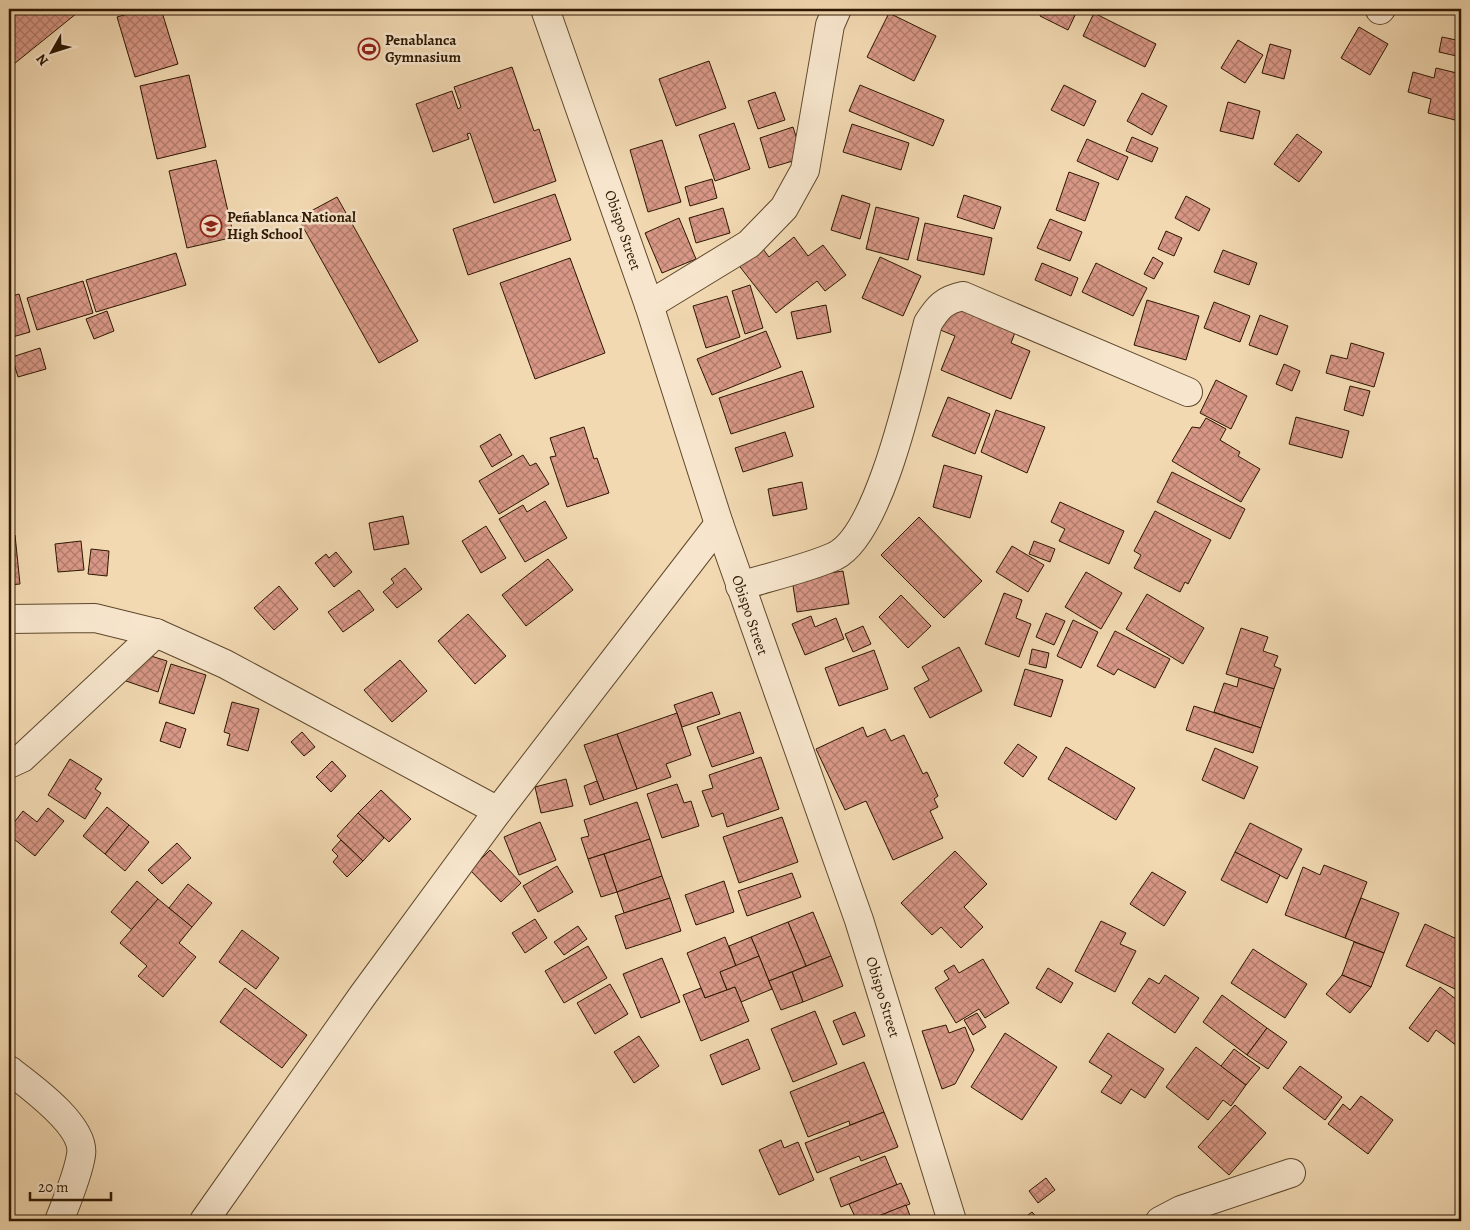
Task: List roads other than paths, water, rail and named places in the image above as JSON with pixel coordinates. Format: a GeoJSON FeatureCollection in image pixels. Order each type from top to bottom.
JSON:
{"type":"FeatureCollection","features":[{"type":"Feature","properties":{"kind":"street","name":"Obispo Street"},"geometry":{"type":"LineString","coordinates":[[545,9],[648,305],[718,524],[859,920],[952,1221]]}},
{"type":"Feature","properties":{"kind":"street"},"geometry":{"type":"LineString","coordinates":[[648,305],[749,244],[784,208],[805,170],[830,25],[837,9]]}},
{"type":"Feature","properties":{"kind":"street"},"geometry":{"type":"LineString","coordinates":[[740,586],[836,555],[855,539],[873,508],[887,469],[928,323],[938,307],[948,299],[963,296],[1188,392]]}},
{"type":"Feature","properties":{"kind":"street"},"geometry":{"type":"LineString","coordinates":[[204,1221],[363,995],[498,811],[718,524]]}},
{"type":"Feature","properties":{"kind":"street"},"geometry":{"type":"LineString","coordinates":[[9,619],[95,618],[156,633],[225,664],[498,811]]}},
{"type":"Feature","properties":{"kind":"street"},"geometry":{"type":"LineString","coordinates":[[9,764],[22,758],[156,633]]}},
{"type":"Feature","properties":{"kind":"street"},"geometry":{"type":"LineString","coordinates":[[9,1070],[50,1102],[75,1130],[82,1154],[59,1221]]}},
{"type":"Feature","properties":{"kind":"street"},"geometry":{"type":"LineString","coordinates":[[1160,1221],[1182,1210],[1291,1173]]}},
{"type":"Feature","properties":{"kind":"place","name":"Penablanca Gymnasium"},"geometry":{"type":"Point","coordinates":[369,49]}},
{"type":"Feature","properties":{"kind":"place","name":"Peñablanca National High School"},"geometry":{"type":"Point","coordinates":[211,226]}}]}
